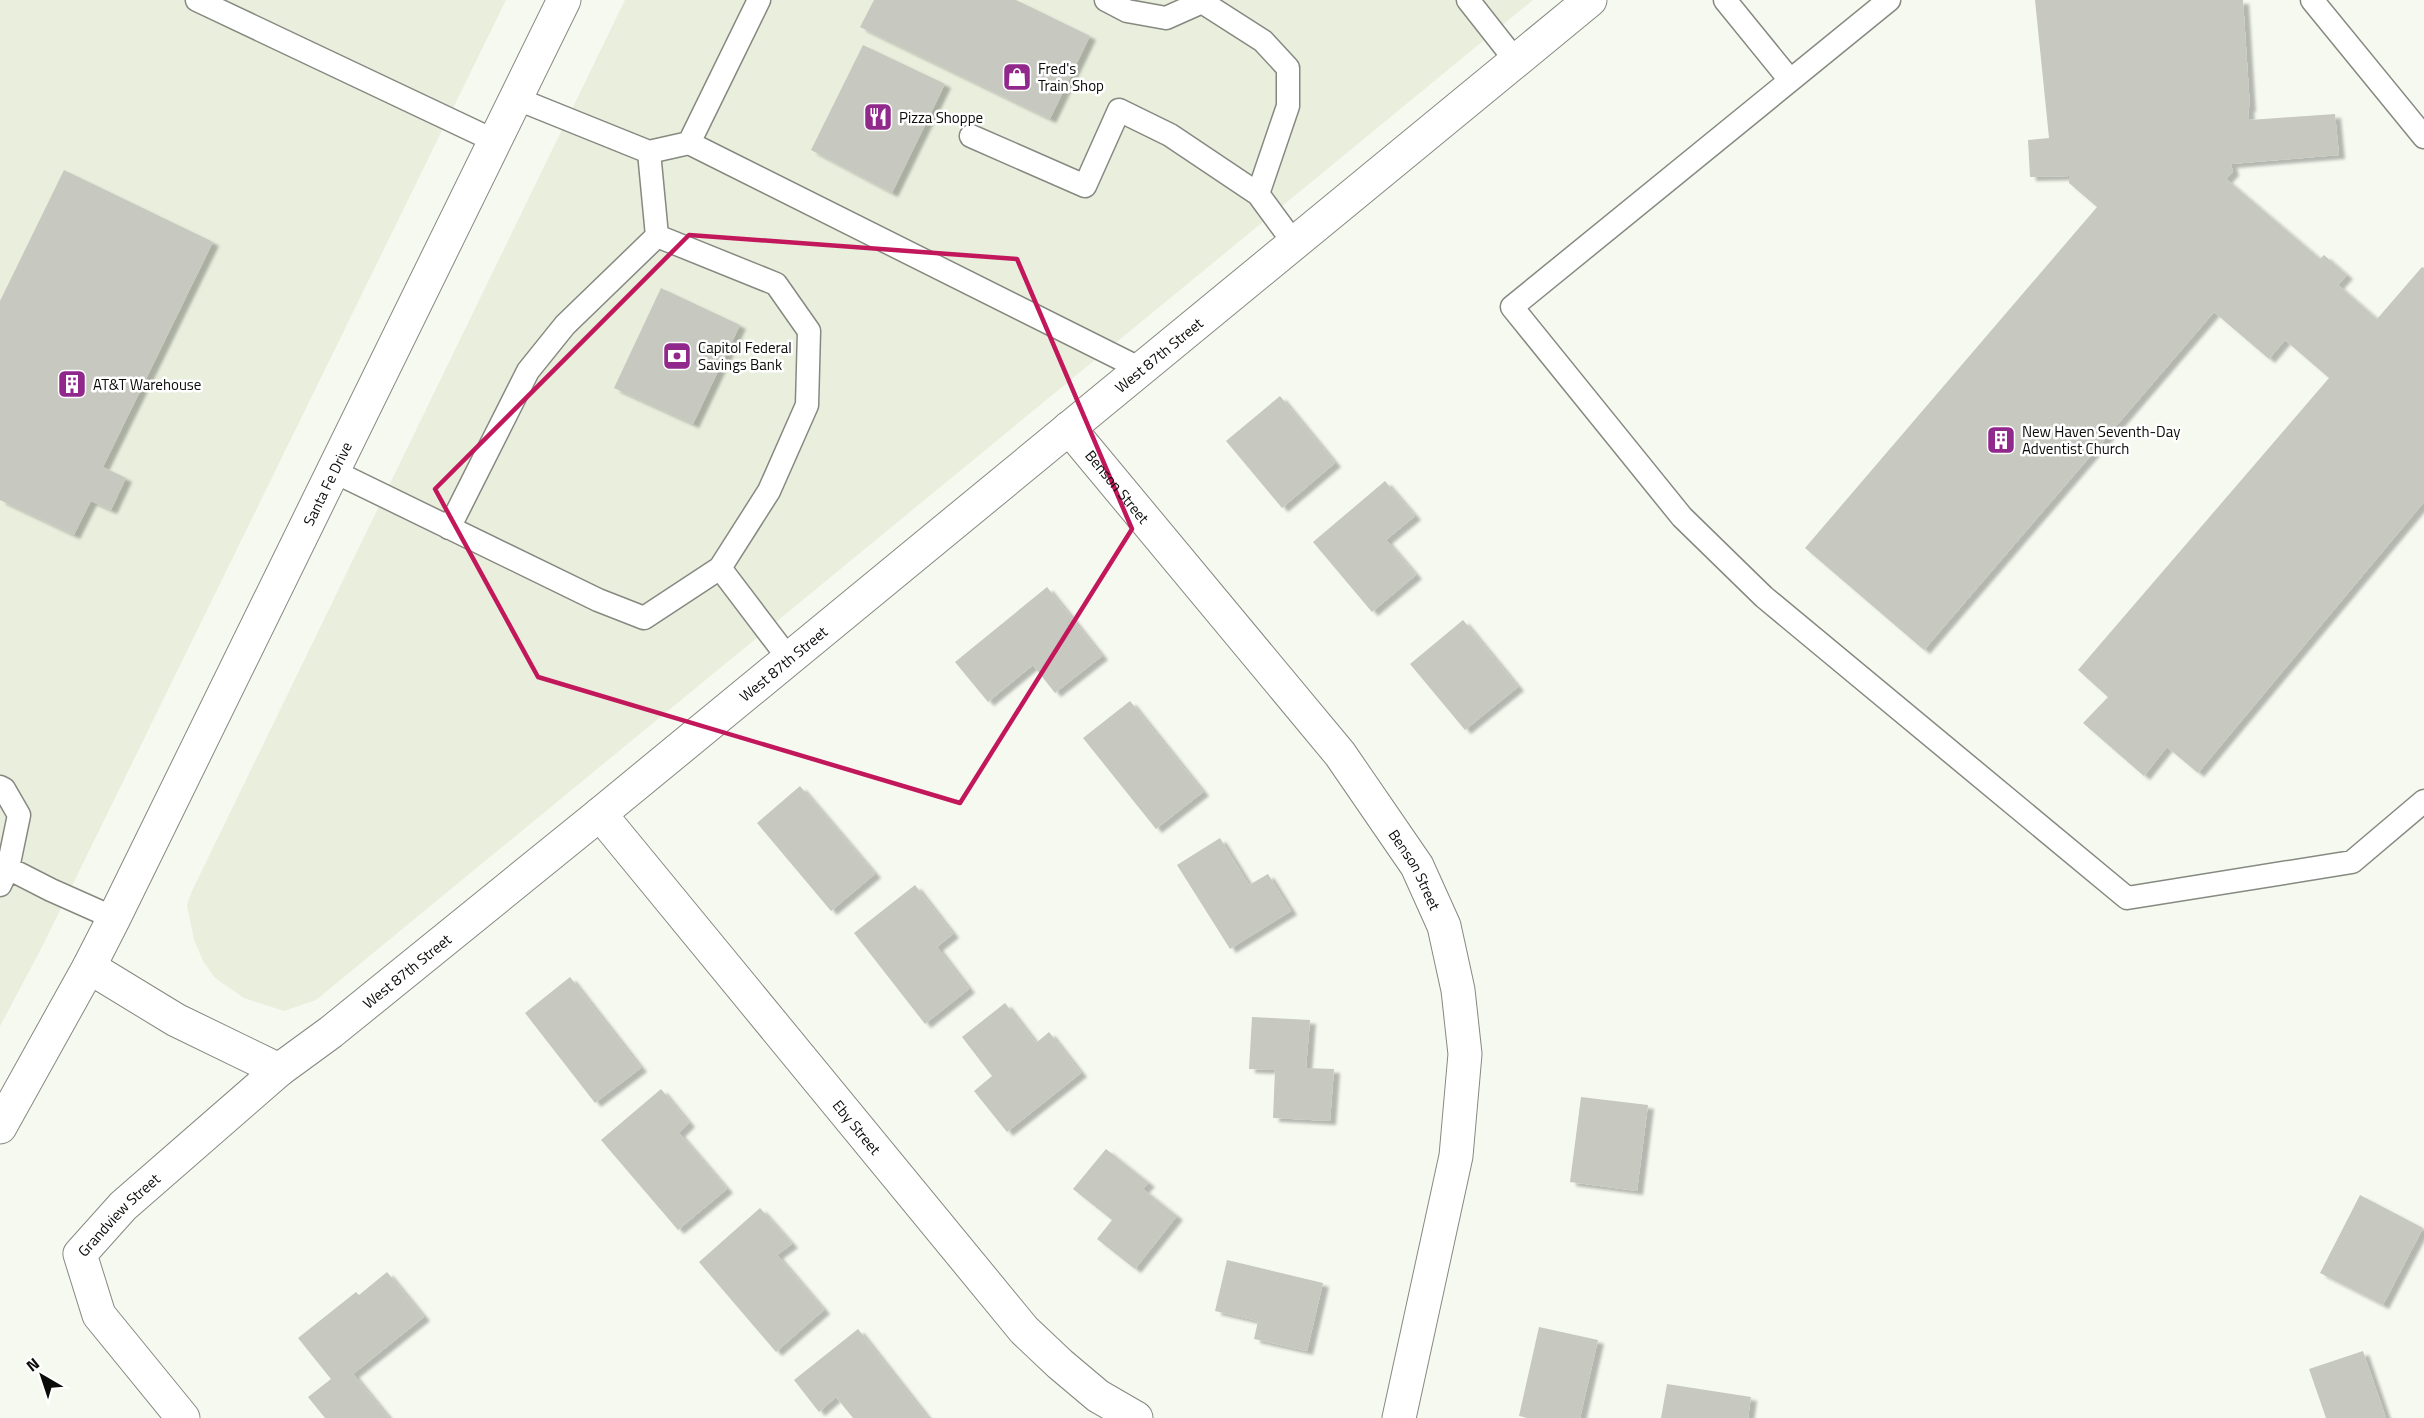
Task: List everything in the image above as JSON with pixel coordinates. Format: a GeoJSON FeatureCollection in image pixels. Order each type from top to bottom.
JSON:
{"type":"FeatureCollection","features":[{"type":"Feature","properties":{"kind":"street","name":"Santa Fe Drive"},"geometry":{"type":"LineString","coordinates":[[89,968],[564,0]]}},
{"type":"Feature","properties":{"kind":"street","name":"West 87th Street"},"geometry":{"type":"LineString","coordinates":[[279,1070],[331,1032],[600,814],[1590,0]]}},
{"type":"Feature","properties":{"kind":"street","name":"Benson Street"},"geometry":{"type":"LineString","coordinates":[[1069,428],[1340,754],[1417,866],[1444,926],[1458,990],[1465,1054],[1456,1156],[1399,1418]]}},
{"type":"Feature","properties":{"kind":"street","name":"Eby Street"},"geometry":{"type":"LineString","coordinates":[[600,814],[1024,1330],[1098,1396],[1136,1418]]}},
{"type":"Feature","properties":{"kind":"street"},"geometry":{"type":"LineString","coordinates":[[0,1127],[89,968],[176,1020],[279,1070]]}},
{"type":"Feature","properties":{"kind":"street","name":"Grandview Street"},"geometry":{"type":"LineString","coordinates":[[183,1418],[99,1315],[80,1254],[123,1206],[279,1070]]}},
{"type":"Feature","properties":{"kind":"lane"},"geometry":{"type":"LineString","coordinates":[[197,0],[495,141]]}},
{"type":"Feature","properties":{"kind":"lane"},"geometry":{"type":"LineString","coordinates":[[689,143],[759,0]]}},
{"type":"Feature","properties":{"kind":"lane"},"geometry":{"type":"LineString","coordinates":[[1106,0],[1127,11],[1166,18],[1202,1],[1263,41],[1288,68],[1288,106],[1258,194]]}},
{"type":"Feature","properties":{"kind":"lane"},"geometry":{"type":"LineString","coordinates":[[1468,0],[1516,60]]}},
{"type":"Feature","properties":{"kind":"lane"},"geometry":{"type":"LineString","coordinates":[[1725,0],[1790,80]]}},
{"type":"Feature","properties":{"kind":"lane"},"geometry":{"type":"LineString","coordinates":[[1889,0],[1512,307],[1682,517],[1764,597],[2127,898],[2352,862],[2424,801]]}},
{"type":"Feature","properties":{"kind":"lane"},"geometry":{"type":"LineString","coordinates":[[2312,0],[2424,137]]}},
{"type":"Feature","properties":{"kind":"lane"},"geometry":{"type":"LineString","coordinates":[[515,98],[649,152],[689,143],[1141,369]]}},
{"type":"Feature","properties":{"kind":"lane"},"geometry":{"type":"LineString","coordinates":[[971,136],[1084,186],[1119,110],[1170,135],[1258,194],[1294,243]]}},
{"type":"Feature","properties":{"kind":"lane"},"geometry":{"type":"LineString","coordinates":[[649,152],[657,236]]}},
{"type":"Feature","properties":{"kind":"lane"},"geometry":{"type":"LineString","coordinates":[[449,528],[528,371],[565,325],[657,236]]}},
{"type":"Feature","properties":{"kind":"lane"},"geometry":{"type":"LineString","coordinates":[[333,471],[597,600],[644,618],[720,568],[769,491],[807,405],[809,331],[776,284],[657,236]]}},
{"type":"Feature","properties":{"kind":"lane"},"geometry":{"type":"LineString","coordinates":[[720,568],[789,659]]}},
{"type":"Feature","properties":{"kind":"lane"},"geometry":{"type":"LineString","coordinates":[[0,787],[4,789],[19,815],[3,873],[114,918]]}},
{"type":"Feature","properties":{"kind":"highlighted area"},"geometry":{"type":"Polygon","coordinates":[[[689,235],[1017,259],[1132,529],[960,803],[538,677],[435,489],[689,235]]]}},
{"type":"Feature","properties":{"kind":"shaded area"},"geometry":{"type":"Polygon","coordinates":[[[0,0],[506,0],[41,949],[0,1026],[0,0]]]}},
{"type":"Feature","properties":{"kind":"shaded area"},"geometry":{"type":"Polygon","coordinates":[[[625,0],[1533,0],[316,1000],[284,1011],[244,998],[215,978],[203,961],[194,940],[187,905],[192,891],[625,0]]]}},
{"type":"Feature","properties":{"kind":"building","name":"Fred's Train Shop"},"geometry":{"type":"Polygon","coordinates":[[[874,0],[1016,0],[1090,36],[1050,119],[860,27],[874,0]]]}},
{"type":"Feature","properties":{"kind":"building","name":"New Haven Seventh-Day Adventist Church"},"geometry":{"type":"Polygon","coordinates":[[[2035,0],[2243,0],[2249,120],[2335,114],[2339,155],[2231,164],[2233,172],[2226,179],[2320,259],[2324,255],[2347,275],[2338,285],[2377,319],[2422,267],[2424,268],[2424,502],[2198,773],[2167,747],[2144,776],[2083,723],[2108,697],[2078,670],[2329,378],[2285,340],[2269,359],[2214,312],[1924,650],[1805,548],[2097,207],[2069,183],[2069,176],[2030,177],[2028,140],[2049,138],[2035,0]]]}},
{"type":"Feature","properties":{"kind":"building","name":"Pizza Shoppe"},"geometry":{"type":"Polygon","coordinates":[[[863,45],[945,84],[892,193],[811,150],[863,45]]]}},
{"type":"Feature","properties":{"kind":"building","name":"AT&T Warehouse"},"geometry":{"type":"Polygon","coordinates":[[[64,170],[213,242],[103,467],[126,478],[111,510],[91,501],[74,535],[0,500],[0,301],[64,170]]]}},
{"type":"Feature","properties":{"kind":"building","name":"Capitol Federal Savings Bank"},"geometry":{"type":"Polygon","coordinates":[[[661,288],[740,325],[693,424],[614,388],[661,288]]]}},
{"type":"Feature","properties":{"kind":"building"},"geometry":{"type":"Polygon","coordinates":[[[1280,396],[1335,463],[1282,508],[1226,441],[1280,396]]]}},
{"type":"Feature","properties":{"kind":"building"},"geometry":{"type":"Polygon","coordinates":[[[1385,481],[1415,516],[1386,540],[1416,575],[1372,612],[1313,542],[1385,481]]]}},
{"type":"Feature","properties":{"kind":"building"},"geometry":{"type":"Polygon","coordinates":[[[1047,587],[1102,656],[1055,693],[1033,665],[988,702],[955,662],[1047,587]]]}},
{"type":"Feature","properties":{"kind":"building"},"geometry":{"type":"Polygon","coordinates":[[[1463,620],[1518,687],[1465,730],[1410,664],[1463,620]]]}},
{"type":"Feature","properties":{"kind":"building"},"geometry":{"type":"Polygon","coordinates":[[[1130,701],[1203,792],[1156,829],[1083,738],[1130,701]]]}},
{"type":"Feature","properties":{"kind":"building"},"geometry":{"type":"Polygon","coordinates":[[[800,786],[875,874],[831,911],[757,823],[800,786]]]}},
{"type":"Feature","properties":{"kind":"building"},"geometry":{"type":"Polygon","coordinates":[[[1220,838],[1249,885],[1268,874],[1291,911],[1230,949],[1177,865],[1220,838]]]}},
{"type":"Feature","properties":{"kind":"building"},"geometry":{"type":"Polygon","coordinates":[[[915,885],[953,934],[937,947],[969,989],[925,1024],[854,933],[915,885]]]}},
{"type":"Feature","properties":{"kind":"building"},"geometry":{"type":"Polygon","coordinates":[[[570,977],[641,1068],[595,1103],[525,1013],[570,977]]]}},
{"type":"Feature","properties":{"kind":"building"},"geometry":{"type":"Polygon","coordinates":[[[1005,1003],[1036,1043],[1049,1032],[1081,1073],[1007,1132],[974,1091],[992,1076],[962,1037],[1005,1003]]]}},
{"type":"Feature","properties":{"kind":"building"},"geometry":{"type":"Polygon","coordinates":[[[1252,1017],[1310,1020],[1306,1068],[1334,1069],[1330,1121],[1273,1118],[1275,1070],[1249,1069],[1252,1017]]]}},
{"type":"Feature","properties":{"kind":"building"},"geometry":{"type":"Polygon","coordinates":[[[661,1089],[689,1123],[679,1133],[727,1189],[678,1230],[601,1140],[661,1089]]]}},
{"type":"Feature","properties":{"kind":"building"},"geometry":{"type":"Polygon","coordinates":[[[1581,1097],[1648,1105],[1637,1191],[1570,1182],[1581,1097]]]}},
{"type":"Feature","properties":{"kind":"building"},"geometry":{"type":"Polygon","coordinates":[[[1106,1149],[1149,1183],[1143,1189],[1177,1216],[1135,1269],[1097,1239],[1112,1220],[1073,1189],[1106,1149]]]}},
{"type":"Feature","properties":{"kind":"building"},"geometry":{"type":"Polygon","coordinates":[[[2360,1195],[2423,1228],[2383,1305],[2320,1273],[2360,1195]]]}},
{"type":"Feature","properties":{"kind":"building"},"geometry":{"type":"Polygon","coordinates":[[[760,1208],[792,1244],[777,1255],[824,1310],[776,1352],[699,1262],[760,1208]]]}},
{"type":"Feature","properties":{"kind":"building"},"geometry":{"type":"Polygon","coordinates":[[[1227,1260],[1323,1283],[1307,1351],[1254,1339],[1258,1321],[1215,1311],[1227,1260]]]}},
{"type":"Feature","properties":{"kind":"building"},"geometry":{"type":"Polygon","coordinates":[[[387,1272],[424,1317],[353,1374],[389,1418],[325,1418],[308,1397],[331,1379],[298,1338],[356,1292],[359,1295],[387,1272]]]}},
{"type":"Feature","properties":{"kind":"building"},"geometry":{"type":"Polygon","coordinates":[[[1539,1327],[1598,1340],[1580,1418],[1519,1416],[1539,1327]]]}},
{"type":"Feature","properties":{"kind":"building"},"geometry":{"type":"Polygon","coordinates":[[[858,1329],[928,1418],[853,1418],[836,1397],[819,1412],[794,1380],[858,1329]]]}},
{"type":"Feature","properties":{"kind":"building"},"geometry":{"type":"Polygon","coordinates":[[[2363,1351],[2386,1418],[2326,1418],[2309,1369],[2363,1351]]]}},
{"type":"Feature","properties":{"kind":"building"},"geometry":{"type":"Polygon","coordinates":[[[1667,1384],[1751,1397],[1748,1418],[1661,1418],[1667,1384]]]}},
{"type":"Feature","properties":{"kind":"place","name":"Fred's Train Shop"},"geometry":{"type":"Point","coordinates":[1017,77]}},
{"type":"Feature","properties":{"kind":"place","name":"Pizza Shoppe"},"geometry":{"type":"Point","coordinates":[878,117]}},
{"type":"Feature","properties":{"kind":"place","name":"Capitol Federal Savings Bank"},"geometry":{"type":"Point","coordinates":[677,356]}},
{"type":"Feature","properties":{"kind":"place","name":"AT&T Warehouse"},"geometry":{"type":"Point","coordinates":[72,384]}},
{"type":"Feature","properties":{"kind":"place","name":"New Haven Seventh-Day Adventist Church"},"geometry":{"type":"Point","coordinates":[2001,440]}}]}
